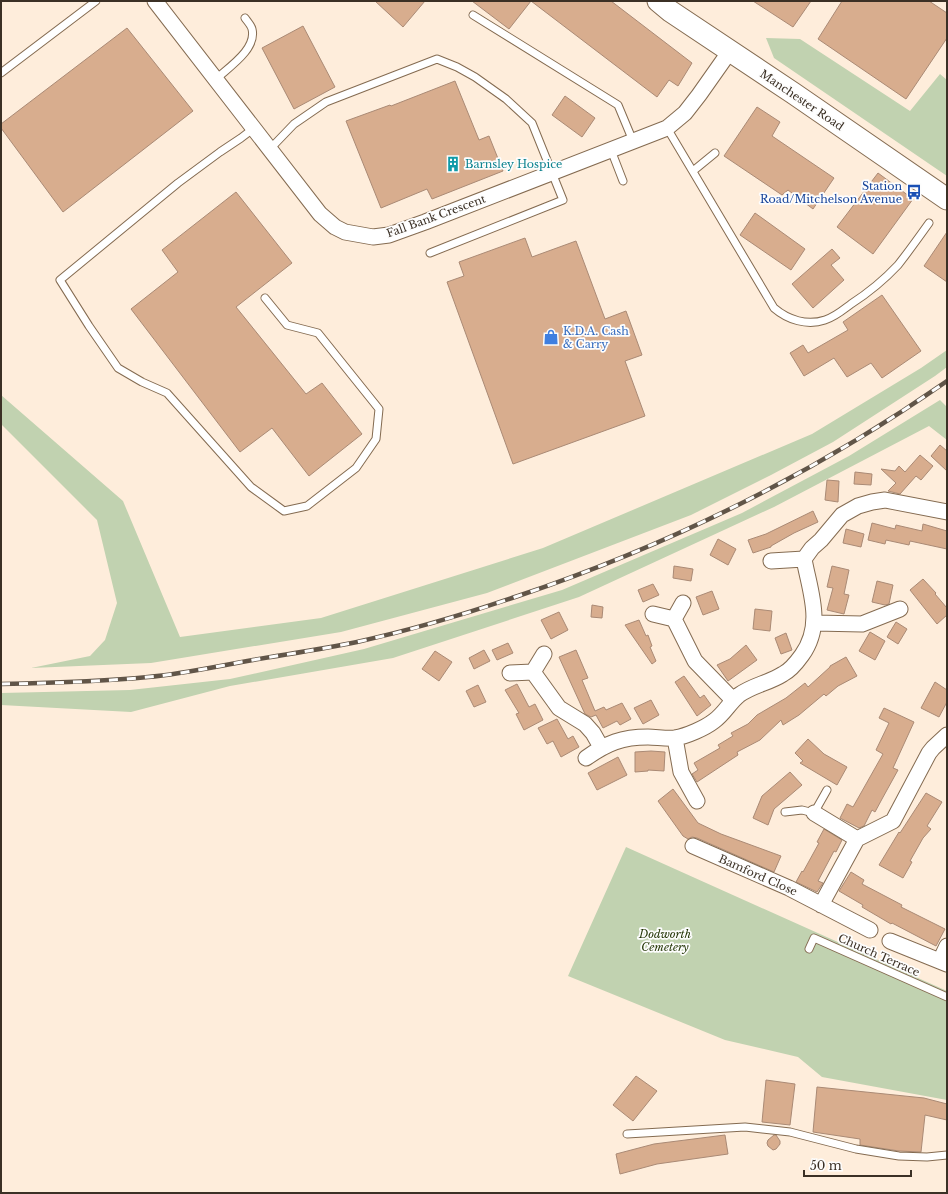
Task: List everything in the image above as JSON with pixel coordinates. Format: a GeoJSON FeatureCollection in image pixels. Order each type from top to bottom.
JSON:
{"type":"FeatureCollection","features":[{"type":"Feature","properties":{"kind":"main road","name":"Manchester Road"},"geometry":{"type":"LineString","coordinates":[[658,1],[670,11],[947,199]]}},
{"type":"Feature","properties":{"kind":"street","name":"Fall Bank Crescent"},"geometry":{"type":"LineString","coordinates":[[155,1],[320,214],[335,227],[345,232],[373,237],[389,235],[667,128],[685,113],[730,51]]}},
{"type":"Feature","properties":{"kind":"street"},"geometry":{"type":"LineString","coordinates":[[586,758],[601,747],[626,738],[675,738],[702,729],[714,721],[734,700],[751,688],[784,674],[796,664],[806,650],[815,623],[814,606],[804,559],[812,548],[842,516],[858,506],[885,500],[947,512]]}},
{"type":"Feature","properties":{"kind":"street"},"geometry":{"type":"LineString","coordinates":[[772,561],[804,559]]}},
{"type":"Feature","properties":{"kind":"street"},"geometry":{"type":"LineString","coordinates":[[674,619],[683,603]]}},
{"type":"Feature","properties":{"kind":"street"},"geometry":{"type":"LineString","coordinates":[[815,623],[862,624],[900,609]]}},
{"type":"Feature","properties":{"kind":"street"},"geometry":{"type":"LineString","coordinates":[[653,614],[674,619]]}},
{"type":"Feature","properties":{"kind":"street"},"geometry":{"type":"LineString","coordinates":[[674,619],[695,661],[734,700]]}},
{"type":"Feature","properties":{"kind":"street"},"geometry":{"type":"LineString","coordinates":[[533,672],[544,654]]}},
{"type":"Feature","properties":{"kind":"street"},"geometry":{"type":"LineString","coordinates":[[510,673],[533,672]]}},
{"type":"Feature","properties":{"kind":"street"},"geometry":{"type":"LineString","coordinates":[[533,672],[559,708],[585,724],[593,733],[601,747]]}},
{"type":"Feature","properties":{"kind":"street"},"geometry":{"type":"LineString","coordinates":[[675,738],[681,772],[697,801]]}},
{"type":"Feature","properties":{"kind":"street"},"geometry":{"type":"LineString","coordinates":[[821,905],[857,839],[893,821],[929,753],[945,740]]}},
{"type":"Feature","properties":{"kind":"street"},"geometry":{"type":"LineString","coordinates":[[814,813],[857,839]]}},
{"type":"Feature","properties":{"kind":"street","name":"Bamford Close"},"geometry":{"type":"LineString","coordinates":[[693,846],[789,888],[870,930]]}},
{"type":"Feature","properties":{"kind":"street"},"geometry":{"type":"LineString","coordinates":[[890,941],[943,962],[947,946]]}},
{"type":"Feature","properties":{"kind":"lane"},"geometry":{"type":"LineString","coordinates":[[1,73],[96,1]]}},
{"type":"Feature","properties":{"kind":"lane"},"geometry":{"type":"LineString","coordinates":[[473,15],[618,105],[633,141]]}},
{"type":"Feature","properties":{"kind":"lane"},"geometry":{"type":"LineString","coordinates":[[216,79],[246,52],[252,40],[252,28],[245,18]]}},
{"type":"Feature","properties":{"kind":"lane"},"geometry":{"type":"LineString","coordinates":[[270,149],[294,124],[326,102],[437,58],[475,77],[506,99],[532,123],[563,200],[430,253]]}},
{"type":"Feature","properties":{"kind":"lane"},"geometry":{"type":"LineString","coordinates":[[254,128],[178,183],[60,280],[118,368],[142,382],[167,393],[251,487],[284,511],[307,506],[356,468],[376,439],[378,409],[318,333],[287,325],[264,298]]}},
{"type":"Feature","properties":{"kind":"lane"},"geometry":{"type":"LineString","coordinates":[[667,128],[774,308],[782,315],[804,322],[825,320],[835,315],[871,290],[897,265],[929,223]]}},
{"type":"Feature","properties":{"kind":"lane"},"geometry":{"type":"LineString","coordinates":[[611,150],[623,181]]}},
{"type":"Feature","properties":{"kind":"lane"},"geometry":{"type":"LineString","coordinates":[[693,170],[715,153]]}},
{"type":"Feature","properties":{"kind":"lane"},"geometry":{"type":"LineString","coordinates":[[785,812],[802,810],[814,813],[827,790]]}},
{"type":"Feature","properties":{"kind":"lane","name":"Church Terrace"},"geometry":{"type":"LineString","coordinates":[[809,949],[814,938],[947,997]]}},
{"type":"Feature","properties":{"kind":"lane"},"geometry":{"type":"LineString","coordinates":[[627,1134],[745,1128],[790,1132],[856,1149],[899,1156],[927,1157],[947,1155]]}},
{"type":"Feature","properties":{"kind":"green space"},"geometry":{"type":"Polygon","coordinates":[[[766,38],[800,39],[910,111],[940,74],[947,80],[947,176],[774,58],[766,38]]]}},
{"type":"Feature","properties":{"kind":"green space"},"geometry":{"type":"Polygon","coordinates":[[[947,350],[947,367],[935,376],[833,442],[771,475],[691,515],[487,593],[341,632],[151,663],[31,668],[90,656],[105,640],[117,603],[97,520],[1,424],[1,395],[123,501],[180,637],[321,618],[543,548],[812,434],[921,368],[947,350]]]}},
{"type":"Feature","properties":{"kind":"green space"},"geometry":{"type":"Polygon","coordinates":[[[940,400],[947,407],[947,440],[929,426],[774,507],[579,597],[393,658],[230,686],[131,712],[1,705],[1,693],[130,690],[230,679],[364,649],[562,590],[742,513],[849,456],[940,400]]]}},
{"type":"Feature","properties":{"kind":"green space","name":"Dodworth Cemetery"},"geometry":{"type":"Polygon","coordinates":[[[626,847],[947,991],[947,1100],[822,1077],[798,1057],[725,1040],[568,976],[626,847]]]}},
{"type":"Feature","properties":{"kind":"building"},"geometry":{"type":"Polygon","coordinates":[[[375,1],[425,1],[403,27],[375,1]]]}},
{"type":"Feature","properties":{"kind":"building"},"geometry":{"type":"Polygon","coordinates":[[[472,1],[531,1],[509,29],[472,1]]]}},
{"type":"Feature","properties":{"kind":"building"},"geometry":{"type":"Polygon","coordinates":[[[531,1],[611,1],[692,63],[678,86],[669,80],[657,97],[531,1]]]}},
{"type":"Feature","properties":{"kind":"building"},"geometry":{"type":"Polygon","coordinates":[[[753,1],[811,1],[793,27],[753,1]]]}},
{"type":"Feature","properties":{"kind":"building"},"geometry":{"type":"Polygon","coordinates":[[[842,1],[929,1],[947,13],[947,38],[906,99],[818,39],[842,1]]]}},
{"type":"Feature","properties":{"kind":"building"},"geometry":{"type":"Polygon","coordinates":[[[303,26],[335,87],[294,109],[262,48],[303,26]]]}},
{"type":"Feature","properties":{"kind":"building"},"geometry":{"type":"Polygon","coordinates":[[[127,28],[193,111],[63,212],[1,128],[1,124],[127,28]]]}},
{"type":"Feature","properties":{"kind":"building"},"geometry":{"type":"Polygon","coordinates":[[[455,81],[479,140],[489,136],[503,171],[432,199],[427,189],[381,208],[346,121],[390,105],[391,106],[455,81]]]}},
{"type":"Feature","properties":{"kind":"building"},"geometry":{"type":"Polygon","coordinates":[[[565,96],[595,118],[582,137],[552,115],[565,96]]]}},
{"type":"Feature","properties":{"kind":"building"},"geometry":{"type":"Polygon","coordinates":[[[757,107],[780,122],[772,136],[834,178],[813,209],[788,190],[782,195],[724,156],[757,107]]]}},
{"type":"Feature","properties":{"kind":"building"},"geometry":{"type":"Polygon","coordinates":[[[878,173],[913,199],[873,254],[837,227],[878,173]]]}},
{"type":"Feature","properties":{"kind":"building"},"geometry":{"type":"Polygon","coordinates":[[[236,192],[292,263],[236,307],[306,394],[322,383],[362,434],[309,476],[272,428],[240,452],[131,309],[178,272],[162,250],[236,192]]]}},
{"type":"Feature","properties":{"kind":"building"},"geometry":{"type":"Polygon","coordinates":[[[755,213],[805,249],[791,270],[740,235],[755,213]]]}},
{"type":"Feature","properties":{"kind":"building"},"geometry":{"type":"Polygon","coordinates":[[[947,232],[947,282],[924,266],[947,232]]]}},
{"type":"Feature","properties":{"kind":"building","name":"K.D.A. Cash & Carry"},"geometry":{"type":"Polygon","coordinates":[[[525,238],[532,257],[576,241],[605,319],[626,311],[642,355],[625,361],[645,416],[513,464],[447,282],[464,276],[459,262],[525,238]]]}},
{"type":"Feature","properties":{"kind":"building"},"geometry":{"type":"Polygon","coordinates":[[[832,249],[840,258],[831,265],[844,280],[813,308],[792,284],[832,249]]]}},
{"type":"Feature","properties":{"kind":"building"},"geometry":{"type":"Polygon","coordinates":[[[882,295],[921,351],[882,378],[871,363],[847,377],[834,358],[804,376],[790,353],[803,345],[808,353],[848,330],[843,322],[882,295]]]}},
{"type":"Feature","properties":{"kind":"building"},"geometry":{"type":"Polygon","coordinates":[[[940,445],[947,451],[947,471],[931,456],[940,445]]]}},
{"type":"Feature","properties":{"kind":"building"},"geometry":{"type":"Polygon","coordinates":[[[920,455],[933,466],[921,480],[916,476],[900,494],[888,491],[896,483],[881,469],[895,471],[899,466],[905,472],[920,455]]]}},
{"type":"Feature","properties":{"kind":"building"},"geometry":{"type":"Polygon","coordinates":[[[855,472],[872,474],[871,485],[854,484],[855,472]]]}},
{"type":"Feature","properties":{"kind":"building"},"geometry":{"type":"Polygon","coordinates":[[[827,480],[839,481],[838,502],[825,500],[827,480]]]}},
{"type":"Feature","properties":{"kind":"building"},"geometry":{"type":"Polygon","coordinates":[[[813,511],[818,522],[794,533],[771,547],[753,553],[748,540],[766,534],[813,511]]]}},
{"type":"Feature","properties":{"kind":"building"},"geometry":{"type":"Polygon","coordinates":[[[872,523],[895,529],[896,525],[922,531],[923,524],[947,531],[947,549],[910,541],[909,545],[886,540],[885,544],[868,540],[872,523]]]}},
{"type":"Feature","properties":{"kind":"building"},"geometry":{"type":"Polygon","coordinates":[[[846,529],[864,534],[861,547],[843,543],[846,529]]]}},
{"type":"Feature","properties":{"kind":"building"},"geometry":{"type":"Polygon","coordinates":[[[718,539],[736,549],[728,565],[710,555],[718,539]]]}},
{"type":"Feature","properties":{"kind":"building"},"geometry":{"type":"Polygon","coordinates":[[[674,566],[693,569],[691,581],[673,578],[674,566]]]}},
{"type":"Feature","properties":{"kind":"building"},"geometry":{"type":"Polygon","coordinates":[[[832,566],[849,570],[844,594],[849,595],[844,614],[827,610],[833,588],[827,587],[832,566]]]}},
{"type":"Feature","properties":{"kind":"building"},"geometry":{"type":"Polygon","coordinates":[[[923,579],[947,608],[947,615],[937,624],[910,590],[923,579]]]}},
{"type":"Feature","properties":{"kind":"building"},"geometry":{"type":"Polygon","coordinates":[[[877,581],[893,585],[889,604],[885,605],[872,602],[877,581]]]}},
{"type":"Feature","properties":{"kind":"building"},"geometry":{"type":"Polygon","coordinates":[[[653,584],[659,595],[643,602],[638,590],[653,584]]]}},
{"type":"Feature","properties":{"kind":"building"},"geometry":{"type":"Polygon","coordinates":[[[712,591],[719,609],[703,615],[696,597],[712,591]]]}},
{"type":"Feature","properties":{"kind":"building"},"geometry":{"type":"Polygon","coordinates":[[[592,605],[603,607],[602,618],[591,617],[592,605]]]}},
{"type":"Feature","properties":{"kind":"building"},"geometry":{"type":"Polygon","coordinates":[[[755,609],[772,611],[770,631],[753,629],[755,609]]]}},
{"type":"Feature","properties":{"kind":"building"},"geometry":{"type":"Polygon","coordinates":[[[559,612],[568,630],[551,639],[541,620],[559,612]]]}},
{"type":"Feature","properties":{"kind":"building"},"geometry":{"type":"Polygon","coordinates":[[[639,620],[646,636],[648,635],[652,646],[650,647],[656,661],[652,664],[625,625],[639,620]]]}},
{"type":"Feature","properties":{"kind":"building"},"geometry":{"type":"Polygon","coordinates":[[[896,622],[907,629],[898,644],[887,637],[896,622]]]}},
{"type":"Feature","properties":{"kind":"building"},"geometry":{"type":"Polygon","coordinates":[[[870,632],[885,641],[875,660],[859,651],[870,632]]]}},
{"type":"Feature","properties":{"kind":"building"},"geometry":{"type":"Polygon","coordinates":[[[786,633],[792,650],[781,654],[775,638],[786,633]]]}},
{"type":"Feature","properties":{"kind":"building"},"geometry":{"type":"Polygon","coordinates":[[[508,643],[513,653],[497,660],[492,650],[508,643]]]}},
{"type":"Feature","properties":{"kind":"building"},"geometry":{"type":"Polygon","coordinates":[[[746,645],[757,660],[728,681],[717,665],[730,659],[746,645]]]}},
{"type":"Feature","properties":{"kind":"building"},"geometry":{"type":"Polygon","coordinates":[[[484,650],[490,661],[474,669],[469,658],[484,650]]]}},
{"type":"Feature","properties":{"kind":"building"},"geometry":{"type":"Polygon","coordinates":[[[576,650],[588,678],[582,680],[595,711],[604,707],[606,710],[622,703],[631,719],[620,725],[617,721],[603,728],[596,715],[591,717],[585,714],[559,657],[576,650]]]}},
{"type":"Feature","properties":{"kind":"building"},"geometry":{"type":"Polygon","coordinates":[[[435,651],[452,662],[439,681],[422,669],[435,651]]]}},
{"type":"Feature","properties":{"kind":"building"},"geometry":{"type":"Polygon","coordinates":[[[846,657],[857,676],[838,686],[826,696],[824,694],[799,715],[783,725],[781,720],[760,740],[737,752],[738,755],[697,782],[692,774],[698,770],[694,763],[720,748],[718,745],[733,736],[731,733],[748,724],[757,715],[786,698],[805,683],[808,687],[830,666],[846,657]]]}},
{"type":"Feature","properties":{"kind":"building"},"geometry":{"type":"Polygon","coordinates":[[[684,676],[700,698],[704,695],[711,705],[697,716],[675,682],[684,676]]]}},
{"type":"Feature","properties":{"kind":"building"},"geometry":{"type":"Polygon","coordinates":[[[935,682],[947,690],[947,702],[939,717],[921,708],[935,682]]]}},
{"type":"Feature","properties":{"kind":"building"},"geometry":{"type":"Polygon","coordinates":[[[517,684],[529,707],[535,704],[543,720],[524,730],[516,714],[519,713],[505,690],[517,684]]]}},
{"type":"Feature","properties":{"kind":"building"},"geometry":{"type":"Polygon","coordinates":[[[478,685],[486,702],[474,707],[466,691],[478,685]]]}},
{"type":"Feature","properties":{"kind":"building"},"geometry":{"type":"Polygon","coordinates":[[[651,700],[659,715],[643,724],[634,708],[651,700]]]}},
{"type":"Feature","properties":{"kind":"building"},"geometry":{"type":"Polygon","coordinates":[[[884,708],[914,722],[893,768],[898,770],[875,812],[872,810],[864,826],[859,828],[840,818],[847,804],[853,807],[883,754],[876,750],[889,723],[879,718],[884,708]]]}},
{"type":"Feature","properties":{"kind":"building"},"geometry":{"type":"Polygon","coordinates":[[[557,719],[568,739],[573,736],[579,747],[561,757],[553,741],[547,744],[538,728],[557,719]]]}},
{"type":"Feature","properties":{"kind":"building"},"geometry":{"type":"Polygon","coordinates":[[[808,739],[824,754],[847,767],[837,785],[800,763],[803,761],[795,753],[808,739]]]}},
{"type":"Feature","properties":{"kind":"building"},"geometry":{"type":"Polygon","coordinates":[[[635,752],[665,752],[664,771],[648,770],[635,772],[635,752]]]}},
{"type":"Feature","properties":{"kind":"building"},"geometry":{"type":"Polygon","coordinates":[[[618,757],[627,775],[597,790],[588,773],[618,757]]]}},
{"type":"Feature","properties":{"kind":"building"},"geometry":{"type":"Polygon","coordinates":[[[790,772],[802,785],[774,809],[768,825],[753,818],[762,796],[790,772]]]}},
{"type":"Feature","properties":{"kind":"building"},"geometry":{"type":"Polygon","coordinates":[[[673,789],[698,823],[721,834],[781,856],[774,872],[697,838],[692,837],[688,839],[683,836],[658,801],[673,789]]]}},
{"type":"Feature","properties":{"kind":"building"},"geometry":{"type":"Polygon","coordinates":[[[926,793],[942,802],[927,826],[931,829],[923,838],[910,861],[912,862],[903,878],[879,865],[899,832],[900,833],[926,793]]]}},
{"type":"Feature","properties":{"kind":"building"},"geometry":{"type":"Polygon","coordinates":[[[824,829],[842,840],[836,852],[834,851],[818,881],[823,883],[817,892],[796,882],[819,843],[817,842],[824,829]]]}},
{"type":"Feature","properties":{"kind":"building"},"geometry":{"type":"Polygon","coordinates":[[[851,872],[864,880],[862,884],[902,905],[901,907],[945,929],[936,946],[892,923],[891,924],[839,891],[851,872]]]}},
{"type":"Feature","properties":{"kind":"building"},"geometry":{"type":"Polygon","coordinates":[[[636,1076],[657,1091],[633,1121],[613,1105],[636,1076]]]}},
{"type":"Feature","properties":{"kind":"building"},"geometry":{"type":"Polygon","coordinates":[[[766,1080],[795,1084],[790,1125],[762,1122],[766,1080]]]}},
{"type":"Feature","properties":{"kind":"building"},"geometry":{"type":"Polygon","coordinates":[[[817,1087],[924,1098],[947,1104],[947,1120],[925,1115],[921,1152],[899,1151],[860,1145],[860,1139],[813,1132],[817,1087]]]}},
{"type":"Feature","properties":{"kind":"building"},"geometry":{"type":"Polygon","coordinates":[[[725,1135],[728,1154],[657,1164],[620,1174],[616,1154],[654,1144],[725,1135]]]}},
{"type":"Feature","properties":{"kind":"building"},"geometry":{"type":"Polygon","coordinates":[[[776,1135],[780,1141],[780,1144],[773,1150],[767,1143],[768,1140],[776,1135]]]}},
{"type":"Feature","properties":{"kind":"railway"},"geometry":{"type":"LineString","coordinates":[[1,684],[111,680],[161,676],[187,672],[357,642],[418,627],[479,609],[575,576],[631,554],[740,504],[846,446],[897,415],[947,381]]}},
{"type":"Feature","properties":{"kind":"place","name":"Barnsley Hospice"},"geometry":{"type":"Point","coordinates":[453,164]}},
{"type":"Feature","properties":{"kind":"place","name":"Station Road/Mitchelson Avenue"},"geometry":{"type":"Point","coordinates":[914,192]}},
{"type":"Feature","properties":{"kind":"place","name":"K.D.A. Cash & Carry"},"geometry":{"type":"Point","coordinates":[551,337]}}]}
